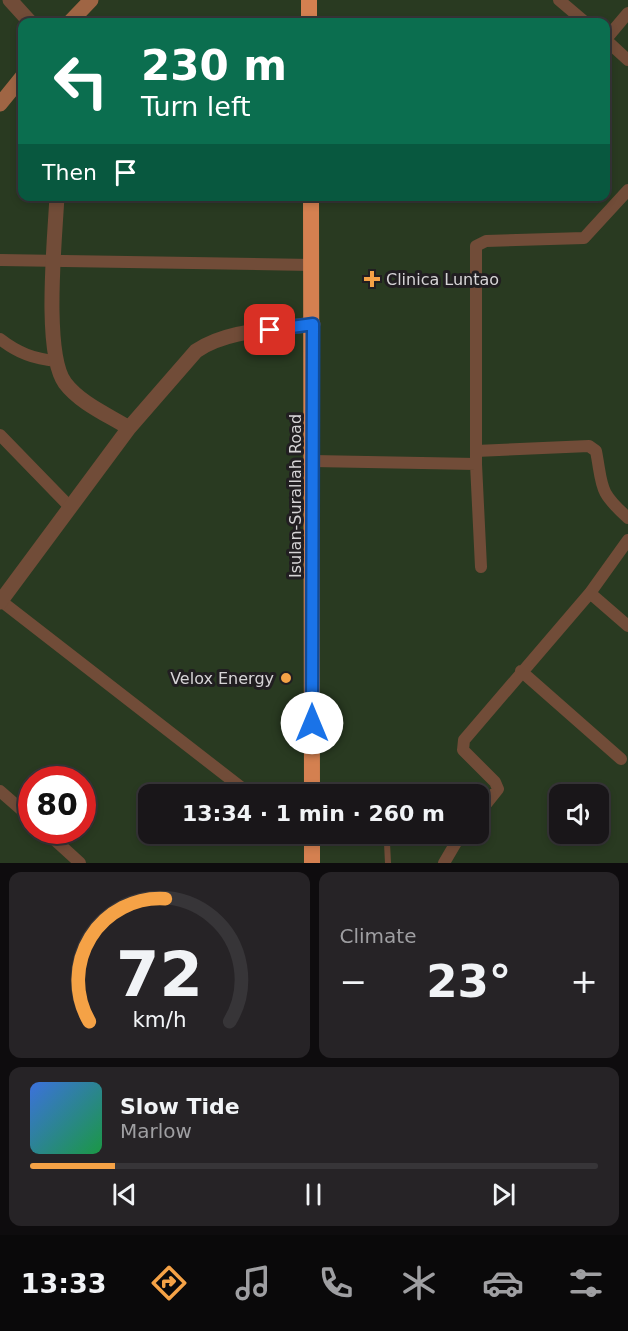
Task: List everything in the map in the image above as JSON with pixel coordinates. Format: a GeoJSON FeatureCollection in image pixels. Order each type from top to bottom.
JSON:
{"type":"FeatureCollection","features":[{"type":"Feature","properties":{"kind":"highway"},"geometry":{"type":"LineString","coordinates":[[309,0],[309,18]]}},
{"type":"Feature","properties":{"kind":"highway","name":"Isulan-Surallah Road"},"geometry":{"type":"LineString","coordinates":[[311,201],[314,461],[312,784]]}},
{"type":"Feature","properties":{"kind":"highway"},"geometry":{"type":"LineString","coordinates":[[309,844],[312,863]]}},
{"type":"Feature","properties":{"kind":"main road"},"geometry":{"type":"LineString","coordinates":[[74,18],[91,0]]}},
{"type":"Feature","properties":{"kind":"main road"},"geometry":{"type":"LineString","coordinates":[[0,104],[18,81]]}},
{"type":"Feature","properties":{"kind":"street"},"geometry":{"type":"LineString","coordinates":[[10,0],[26,18]]}},
{"type":"Feature","properties":{"kind":"street"},"geometry":{"type":"LineString","coordinates":[[559,0],[580,18]]}},
{"type":"Feature","properties":{"kind":"street"},"geometry":{"type":"LineString","coordinates":[[610,34],[628,13]]}},
{"type":"Feature","properties":{"kind":"street"},"geometry":{"type":"LineString","coordinates":[[610,43],[628,60]]}},
{"type":"Feature","properties":{"kind":"street"},"geometry":{"type":"LineString","coordinates":[[480,567],[476,464],[476,246],[486,241],[584,238],[628,190]]}},
{"type":"Feature","properties":{"kind":"street"},"geometry":{"type":"LineString","coordinates":[[57,201],[53,342],[56,361],[63,381],[73,393],[129,428]]}},
{"type":"Feature","properties":{"kind":"street"},"geometry":{"type":"LineString","coordinates":[[0,260],[312,265]]}},
{"type":"Feature","properties":{"kind":"street"},"geometry":{"type":"LineString","coordinates":[[237,784],[0,601],[69,506],[183,363],[209,342],[313,324]]}},
{"type":"Feature","properties":{"kind":"street"},"geometry":{"type":"LineString","coordinates":[[0,339],[22,354],[56,361]]}},
{"type":"Feature","properties":{"kind":"street"},"geometry":{"type":"LineString","coordinates":[[0,435],[69,506]]}},
{"type":"Feature","properties":{"kind":"street"},"geometry":{"type":"LineString","coordinates":[[477,451],[589,446],[596,451],[601,487],[609,501],[628,518]]}},
{"type":"Feature","properties":{"kind":"street"},"geometry":{"type":"LineString","coordinates":[[314,461],[476,464]]}},
{"type":"Feature","properties":{"kind":"street"},"geometry":{"type":"LineString","coordinates":[[489,800],[498,789],[495,782],[463,750],[462,745],[468,733],[590,593],[628,540]]}},
{"type":"Feature","properties":{"kind":"street"},"geometry":{"type":"LineString","coordinates":[[590,593],[628,627]]}},
{"type":"Feature","properties":{"kind":"street"},"geometry":{"type":"LineString","coordinates":[[521,670],[621,759]]}},
{"type":"Feature","properties":{"kind":"street"},"geometry":{"type":"LineString","coordinates":[[0,791],[18,807]]}},
{"type":"Feature","properties":{"kind":"street"},"geometry":{"type":"LineString","coordinates":[[59,844],[80,863]]}},
{"type":"Feature","properties":{"kind":"street"},"geometry":{"type":"LineString","coordinates":[[444,863],[455,844]]}},
{"type":"Feature","properties":{"kind":"lane"},"geometry":{"type":"LineString","coordinates":[[387,844],[388,863]]}},
{"type":"Feature","properties":{"kind":"green space"},"geometry":{"type":"Polygon","coordinates":[[[0,0],[628,0],[628,863],[0,863],[0,0]]]}},
{"type":"Feature","properties":{"kind":"place","name":"Clinica Luntao"},"geometry":{"type":"Point","coordinates":[372,279]}},
{"type":"Feature","properties":{"kind":"place","name":"Velox Energy"},"geometry":{"type":"Point","coordinates":[286,678]}},
{"type":"Feature","properties":{"kind":"route"},"geometry":{"type":"LineString","coordinates":[[270,330],[313,324],[312,723]]}}]}
